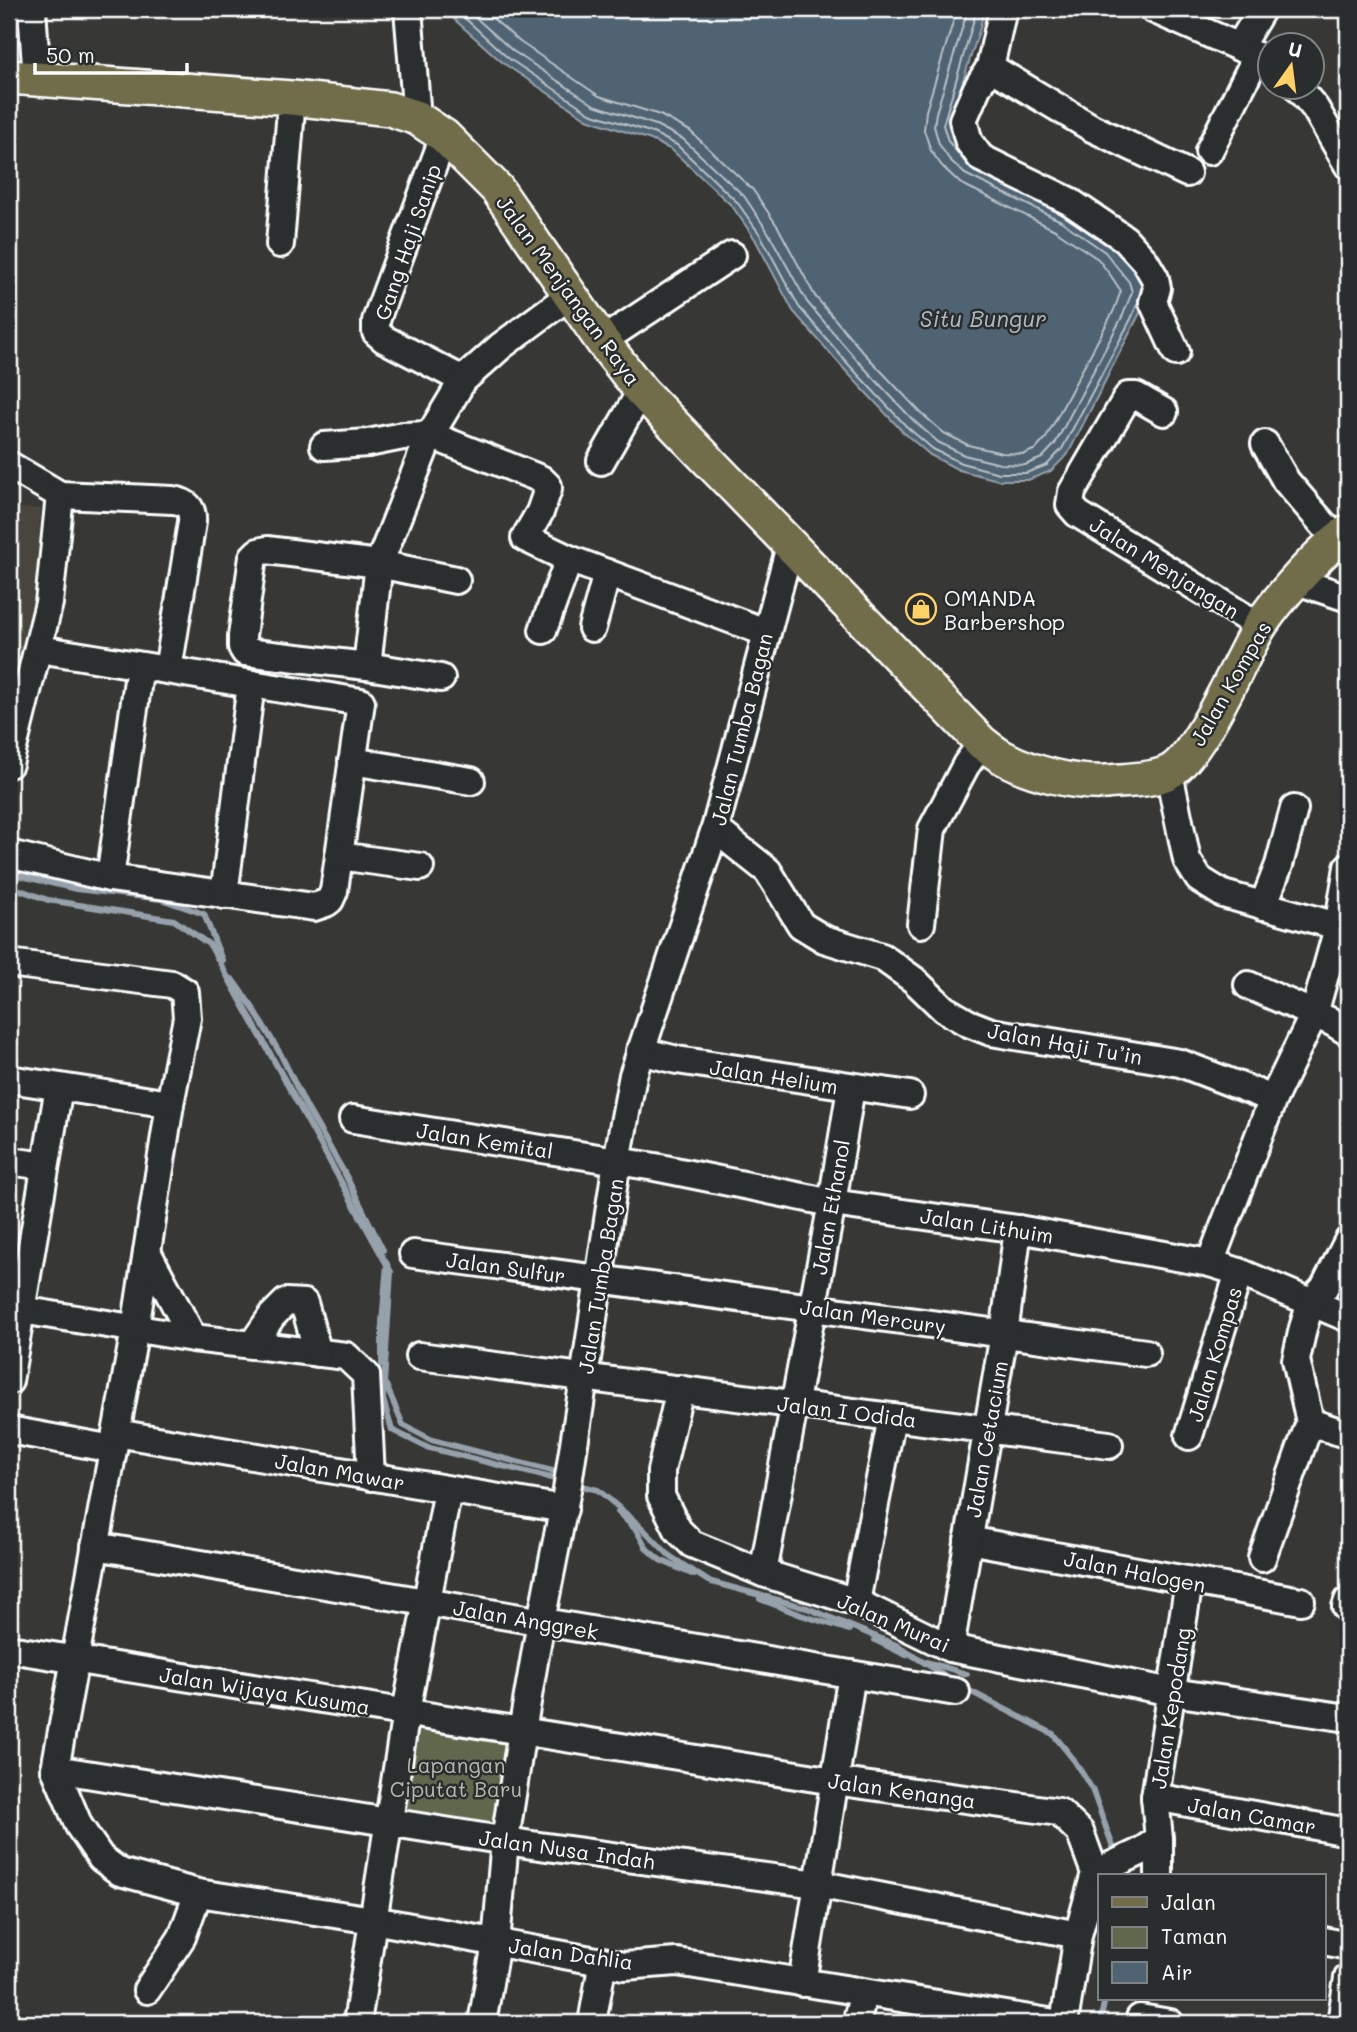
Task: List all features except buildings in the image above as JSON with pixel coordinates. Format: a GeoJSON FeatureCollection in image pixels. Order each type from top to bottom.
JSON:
{"type":"FeatureCollection","features":[{"type":"Feature","properties":{"kind":"main road","name":"Jalan Menjangan Raya"},"geometry":{"type":"LineString","coordinates":[[23,78],[292,98],[390,109],[417,118],[444,136],[497,189],[601,341],[641,391],[982,743],[1004,758],[1052,777],[1091,783],[1147,778],[1169,772]]}},
{"type":"Feature","properties":{"kind":"main road","name":"Jalan Kompas"},"geometry":{"type":"LineString","coordinates":[[1169,772],[1194,747],[1259,626],[1297,580],[1342,536]]}},
{"type":"Feature","properties":{"kind":"street"},"geometry":{"type":"LineString","coordinates":[[23,78],[32,9]]}},
{"type":"Feature","properties":{"kind":"street"},"geometry":{"type":"LineString","coordinates":[[408,9],[417,118]]}},
{"type":"Feature","properties":{"kind":"street"},"geometry":{"type":"LineString","coordinates":[[1003,9],[990,67],[963,120],[969,142],[981,158],[1069,201],[1125,239],[1155,278],[1157,288],[1153,302],[1176,352]]}},
{"type":"Feature","properties":{"kind":"street"},"geometry":{"type":"LineString","coordinates":[[1209,151],[1255,56],[1262,9]]}},
{"type":"Feature","properties":{"kind":"street"},"geometry":{"type":"LineString","coordinates":[[1158,10],[1255,56]]}},
{"type":"Feature","properties":{"kind":"street"},"geometry":{"type":"LineString","coordinates":[[990,67],[1092,128],[1187,173]]}},
{"type":"Feature","properties":{"kind":"street"},"geometry":{"type":"LineString","coordinates":[[280,244],[292,98]]}},
{"type":"Feature","properties":{"kind":"street"},"geometry":{"type":"LineString","coordinates":[[1310,102],[1348,165]]}},
{"type":"Feature","properties":{"kind":"street","name":"Gang Haji Sanip"},"geometry":{"type":"LineString","coordinates":[[444,136],[380,309],[376,332],[384,339],[463,380]]}},
{"type":"Feature","properties":{"kind":"street"},"geometry":{"type":"LineString","coordinates":[[601,341],[732,255]]}},
{"type":"Feature","properties":{"kind":"street"},"geometry":{"type":"LineString","coordinates":[[367,666],[379,564],[430,435],[463,380],[501,346],[570,295]]}},
{"type":"Feature","properties":{"kind":"street"},"geometry":{"type":"LineString","coordinates":[[601,461],[641,391]]}},
{"type":"Feature","properties":{"kind":"street","name":"Jalan Menjangan"},"geometry":{"type":"LineString","coordinates":[[1164,412],[1136,396],[1128,396],[1072,492],[1070,505],[1079,514],[1259,626]]}},
{"type":"Feature","properties":{"kind":"street"},"geometry":{"type":"LineString","coordinates":[[324,446],[430,435],[546,483],[546,497],[525,538],[569,559],[765,632]]}},
{"type":"Feature","properties":{"kind":"street"},"geometry":{"type":"LineString","coordinates":[[1265,443],[1286,481],[1342,536]]}},
{"type":"Feature","properties":{"kind":"street"},"geometry":{"type":"LineString","coordinates":[[9,465],[60,495],[173,500],[190,507],[193,517],[168,670]]}},
{"type":"Feature","properties":{"kind":"street"},"geometry":{"type":"LineString","coordinates":[[9,764],[51,592],[60,495]]}},
{"type":"Feature","properties":{"kind":"street","name":"Jalan Tumba Bagan"},"geometry":{"type":"LineString","coordinates":[[482,2023],[496,1943],[505,1840],[522,1731],[576,1438],[617,1161],[633,1075],[715,829],[789,546]]}},
{"type":"Feature","properties":{"kind":"street"},"geometry":{"type":"LineString","coordinates":[[441,678],[367,666],[245,652],[242,636],[253,557],[258,552],[267,550],[379,564],[456,580]]}},
{"type":"Feature","properties":{"kind":"street"},"geometry":{"type":"LineString","coordinates":[[543,630],[569,559]]}},
{"type":"Feature","properties":{"kind":"street"},"geometry":{"type":"LineString","coordinates":[[592,628],[607,573]]}},
{"type":"Feature","properties":{"kind":"street"},"geometry":{"type":"LineString","coordinates":[[1297,580],[1348,598]]}},
{"type":"Feature","properties":{"kind":"street"},"geometry":{"type":"LineString","coordinates":[[9,854],[110,878],[314,907],[330,900],[334,891],[361,702],[39,649]]}},
{"type":"Feature","properties":{"kind":"street"},"geometry":{"type":"LineString","coordinates":[[110,878],[140,666]]}},
{"type":"Feature","properties":{"kind":"street"},"geometry":{"type":"LineString","coordinates":[[224,895],[251,684]]}},
{"type":"Feature","properties":{"kind":"street"},"geometry":{"type":"LineString","coordinates":[[921,924],[932,829],[966,765],[982,743]]}},
{"type":"Feature","properties":{"kind":"street"},"geometry":{"type":"LineString","coordinates":[[352,761],[471,781]]}},
{"type":"Feature","properties":{"kind":"street"},"geometry":{"type":"LineString","coordinates":[[1169,772],[1187,860],[1199,879],[1223,894],[1343,928]]}},
{"type":"Feature","properties":{"kind":"street"},"geometry":{"type":"LineString","coordinates":[[1263,906],[1279,864],[1294,810]]}},
{"type":"Feature","properties":{"kind":"street","name":"Jalan Haji Tu’in"},"geometry":{"type":"LineString","coordinates":[[715,829],[768,871],[801,925],[824,939],[882,957],[914,980],[944,1009],[968,1023],[991,1032],[1180,1063],[1273,1099]]}},
{"type":"Feature","properties":{"kind":"street"},"geometry":{"type":"LineString","coordinates":[[339,856],[420,867]]}},
{"type":"Feature","properties":{"kind":"street"},"geometry":{"type":"LineString","coordinates":[[1210,1263],[1273,1099],[1314,1014],[1343,928],[1348,867]]}},
{"type":"Feature","properties":{"kind":"street"},"geometry":{"type":"LineString","coordinates":[[9,963],[172,984],[185,992],[187,1018],[170,1104],[135,1329],[55,1769]]}},
{"type":"Feature","properties":{"kind":"street"},"geometry":{"type":"LineString","coordinates":[[1248,985],[1332,1021],[1348,1032]]}},
{"type":"Feature","properties":{"kind":"street","name":"Jalan Helium"},"geometry":{"type":"LineString","coordinates":[[640,1051],[677,1060],[909,1095]]}},
{"type":"Feature","properties":{"kind":"street"},"geometry":{"type":"LineString","coordinates":[[9,1079],[170,1104]]}},
{"type":"Feature","properties":{"kind":"street"},"geometry":{"type":"LineString","coordinates":[[9,1381],[15,1310],[46,1166],[59,1087]]}},
{"type":"Feature","properties":{"kind":"street","name":"Jalan Ethanol"},"geometry":{"type":"LineString","coordinates":[[763,1573],[851,1088]]}},
{"type":"Feature","properties":{"kind":"street","name":"Jalan Kemital"},"geometry":{"type":"LineString","coordinates":[[353,1119],[617,1161]]}},
{"type":"Feature","properties":{"kind":"street"},"geometry":{"type":"LineString","coordinates":[[9,1161],[46,1166]]}},
{"type":"Feature","properties":{"kind":"street","name":"Jalan Lithuim"},"geometry":{"type":"LineString","coordinates":[[617,1161],[832,1203],[1018,1229],[1210,1263],[1239,1272],[1348,1318]]}},
{"type":"Feature","properties":{"kind":"street","name":"Jalan Cetacium"},"geometry":{"type":"LineString","coordinates":[[950,1648],[1004,1334],[1018,1229]]}},
{"type":"Feature","properties":{"kind":"street"},"geometry":{"type":"LineString","coordinates":[[1262,1558],[1310,1422],[1296,1360],[1303,1328],[1311,1302],[1324,1288],[1348,1241]]}},
{"type":"Feature","properties":{"kind":"street"},"geometry":{"type":"LineString","coordinates":[[147,1251],[193,1338]]}},
{"type":"Feature","properties":{"kind":"street","name":"Jalan Sulfur"},"geometry":{"type":"LineString","coordinates":[[413,1254],[599,1279]]}},
{"type":"Feature","properties":{"kind":"street","name":"Jalan Kompas"},"geometry":{"type":"LineString","coordinates":[[1189,1436],[1239,1272]]}},
{"type":"Feature","properties":{"kind":"street","name":"Jalan Mercury"},"geometry":{"type":"LineString","coordinates":[[599,1279],[1146,1353]]}},
{"type":"Feature","properties":{"kind":"street"},"geometry":{"type":"LineString","coordinates":[[252,1345],[272,1315],[286,1302],[304,1303],[318,1353]]}},
{"type":"Feature","properties":{"kind":"street"},"geometry":{"type":"LineString","coordinates":[[15,1310],[193,1338],[346,1356],[366,1375],[372,1476]]}},
{"type":"Feature","properties":{"kind":"street","name":"Jalan I Odida"},"geometry":{"type":"LineString","coordinates":[[419,1356],[1110,1445]]}},
{"type":"Feature","properties":{"kind":"street","name":"Jalan Murai"},"geometry":{"type":"LineString","coordinates":[[680,1390],[661,1471],[661,1496],[677,1530],[692,1544],[763,1573],[856,1602],[950,1648],[1172,1692],[1348,1718]]}},
{"type":"Feature","properties":{"kind":"street"},"geometry":{"type":"LineString","coordinates":[[856,1602],[892,1417]]}},
{"type":"Feature","properties":{"kind":"street"},"geometry":{"type":"LineString","coordinates":[[1310,1422],[1348,1434]]}},
{"type":"Feature","properties":{"kind":"street","name":"Jalan Mawar"},"geometry":{"type":"LineString","coordinates":[[9,1430],[115,1441],[372,1476],[448,1490],[565,1499]]}},
{"type":"Feature","properties":{"kind":"street"},"geometry":{"type":"LineString","coordinates":[[357,2023],[406,1712],[448,1490]]}},
{"type":"Feature","properties":{"kind":"street","name":"Jalan Halogen"},"geometry":{"type":"LineString","coordinates":[[968,1540],[1301,1601]]}},
{"type":"Feature","properties":{"kind":"street","name":"Jalan Anggrek"},"geometry":{"type":"LineString","coordinates":[[95,1546],[956,1692]]}},
{"type":"Feature","properties":{"kind":"street","name":"Jalan Kepodang"},"geometry":{"type":"LineString","coordinates":[[1158,1874],[1150,1845],[1155,1797],[1189,1581]]}},
{"type":"Feature","properties":{"kind":"street","name":"Jalan Wijaya Kusuma"},"geometry":{"type":"LineString","coordinates":[[9,1649],[522,1731]]}},
{"type":"Feature","properties":{"kind":"street"},"geometry":{"type":"LineString","coordinates":[[802,1983],[852,1674]]}},
{"type":"Feature","properties":{"kind":"street","name":"Jalan Kenanga"},"geometry":{"type":"LineString","coordinates":[[522,1731],[834,1781],[1059,1812],[1080,1832],[1103,1870]]}},
{"type":"Feature","properties":{"kind":"street","name":"Jalan Nusa Indah"},"geometry":{"type":"LineString","coordinates":[[55,1769],[505,1840],[817,1884],[1078,1935]]}},
{"type":"Feature","properties":{"kind":"street","name":"Jalan Dahlia"},"geometry":{"type":"LineString","coordinates":[[55,1769],[79,1826],[101,1858],[120,1872],[198,1893],[373,1920],[624,1966],[677,1962],[1055,2023]]}},
{"type":"Feature","properties":{"kind":"street","name":"Jalan Camar"},"geometry":{"type":"LineString","coordinates":[[1155,1797],[1348,1832]]}},
{"type":"Feature","properties":{"kind":"street"},"geometry":{"type":"LineString","coordinates":[[1101,1874],[1103,1870],[1150,1845]]}},
{"type":"Feature","properties":{"kind":"street"},"geometry":{"type":"LineString","coordinates":[[1065,2023],[1078,1935],[1098,1883]]}},
{"type":"Feature","properties":{"kind":"street"},"geometry":{"type":"LineString","coordinates":[[147,1990],[182,1937],[198,1893]]}},
{"type":"Feature","properties":{"kind":"street"},"geometry":{"type":"LineString","coordinates":[[1326,1941],[1348,1946]]}},
{"type":"Feature","properties":{"kind":"street"},"geometry":{"type":"LineString","coordinates":[[592,2023],[603,1961]]}},
{"type":"Feature","properties":{"kind":"street"},"geometry":{"type":"LineString","coordinates":[[1341,2023],[1348,1978]]}},
{"type":"Feature","properties":{"kind":"street"},"geometry":{"type":"LineString","coordinates":[[856,2023],[864,1993]]}},
{"type":"Feature","properties":{"kind":"street"},"geometry":{"type":"LineString","coordinates":[[1141,2013],[1170,2023]]}},
{"type":"Feature","properties":{"kind":"shaded area"},"geometry":{"type":"Polygon","coordinates":[[[9,507],[41,509],[35,597],[9,706],[9,507]]]}},
{"type":"Feature","properties":{"kind":"green space","name":"Lapangan Ciputat Baru"},"geometry":{"type":"Polygon","coordinates":[[[410,1719],[516,1736],[500,1834],[396,1815],[410,1719]]]}},
{"type":"Feature","properties":{"kind":"water","name":"Situ Bungur"},"geometry":{"type":"Polygon","coordinates":[[[446,9],[984,9],[952,115],[951,129],[956,140],[961,148],[1116,240],[1143,275],[1145,303],[1068,454],[1051,471],[1028,480],[998,480],[959,470],[930,455],[903,432],[793,311],[755,239],[732,206],[672,150],[651,140],[587,119],[503,63],[446,9]]]}},
{"type":"Feature","properties":{"kind":"waterway"},"geometry":{"type":"LineString","coordinates":[[9,873],[76,889],[161,899],[204,914],[222,960]]}},
{"type":"Feature","properties":{"kind":"waterway"},"geometry":{"type":"LineString","coordinates":[[9,886],[48,900],[174,920],[210,945],[391,1272],[383,1399],[392,1430],[426,1447],[563,1481]]}},
{"type":"Feature","properties":{"kind":"waterway"},"geometry":{"type":"LineString","coordinates":[[232,979],[281,1055],[383,1250]]}},
{"type":"Feature","properties":{"kind":"waterway"},"geometry":{"type":"LineString","coordinates":[[382,1365],[382,1322],[387,1264]]}},
{"type":"Feature","properties":{"kind":"waterway"},"geometry":{"type":"LineString","coordinates":[[386,1385],[403,1425],[432,1440],[564,1474]]}},
{"type":"Feature","properties":{"kind":"waterway"},"geometry":{"type":"LineString","coordinates":[[574,1484],[598,1490],[671,1557],[708,1581],[807,1608],[896,1645],[952,1680]]}},
{"type":"Feature","properties":{"kind":"waterway"},"geometry":{"type":"LineString","coordinates":[[618,1512],[637,1531],[647,1549],[660,1560],[694,1575]]}},
{"type":"Feature","properties":{"kind":"waterway"},"geometry":{"type":"LineString","coordinates":[[760,1599],[849,1630]]}},
{"type":"Feature","properties":{"kind":"waterway"},"geometry":{"type":"LineString","coordinates":[[875,1640],[906,1655]]}},
{"type":"Feature","properties":{"kind":"waterway"},"geometry":{"type":"LineString","coordinates":[[927,1662],[967,1674]]}},
{"type":"Feature","properties":{"kind":"waterway"},"geometry":{"type":"LineString","coordinates":[[964,1688],[1053,1734],[1092,1789],[1116,1855]]}},
{"type":"Feature","properties":{"kind":"waterway"},"geometry":{"type":"LineString","coordinates":[[1104,2023],[1101,2017],[1105,2000]]}},
{"type":"Feature","properties":{"kind":"place","name":"OMANDA Barbershop"},"geometry":{"type":"Point","coordinates":[921,609]}}]}
